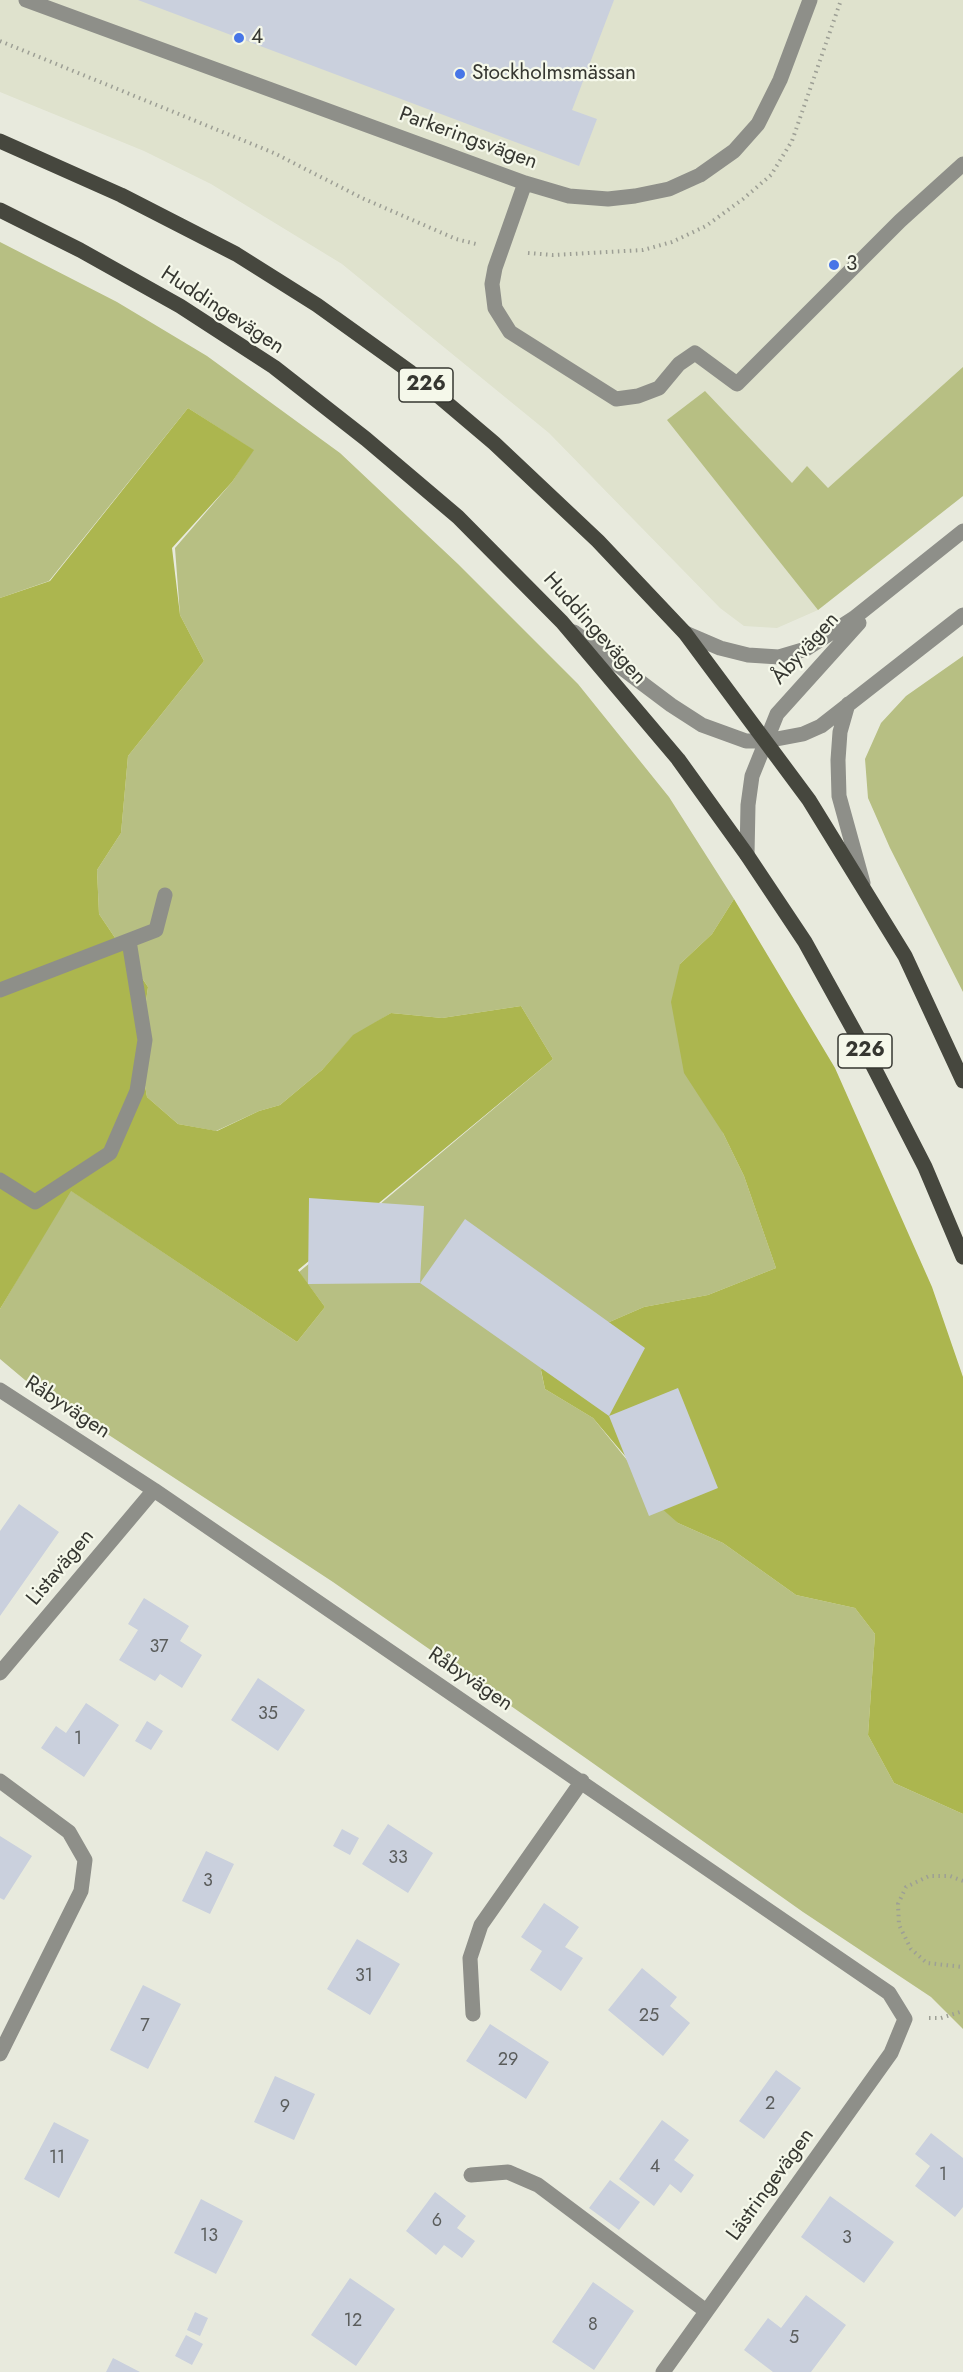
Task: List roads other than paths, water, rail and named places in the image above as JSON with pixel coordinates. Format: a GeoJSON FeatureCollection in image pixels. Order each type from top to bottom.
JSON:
{"type":"FeatureCollection","features":[{"type":"Feature","properties":{"kind":"main road","name":"226"},"geometry":{"type":"LineString","coordinates":[[0,141],[121,195],[236,254],[317,305],[410,371],[494,443],[598,541],[685,633],[809,800],[905,956],[963,1081]]}},
{"type":"Feature","properties":{"kind":"main road","name":"Huddingevägen"},"geometry":{"type":"LineString","coordinates":[[0,210],[80,250],[180,306],[274,367],[366,439],[458,517],[562,622],[678,759],[747,855],[805,942],[868,1056],[925,1167],[963,1257]]}},
{"type":"Feature","properties":{"kind":"street","name":"Parkeringsvägen"},"geometry":{"type":"LineString","coordinates":[[26,0],[525,183],[569,196],[608,199],[669,189],[700,175],[734,151],[758,124],[780,80],[810,0]]}},
{"type":"Feature","properties":{"kind":"street"},"geometry":{"type":"LineString","coordinates":[[525,183],[495,268],[492,284],[495,308],[510,332],[616,399],[638,396],[659,388],[679,364],[695,353],[737,384],[900,221],[963,164]]}},
{"type":"Feature","properties":{"kind":"street","name":"Åbyvägen"},"geometry":{"type":"LineString","coordinates":[[685,633],[720,648],[748,655],[778,657],[806,649],[830,635],[963,531]]}},
{"type":"Feature","properties":{"kind":"street","name":"Åbyvägen"},"geometry":{"type":"LineString","coordinates":[[747,855],[748,805],[752,776],[777,714],[793,693],[887,592]]}},
{"type":"Feature","properties":{"kind":"street"},"geometry":{"type":"LineString","coordinates":[[562,622],[671,705],[702,725],[746,741],[766,741],[803,734],[821,726],[963,615]]}},
{"type":"Feature","properties":{"kind":"street"},"geometry":{"type":"LineString","coordinates":[[848,704],[840,732],[839,796],[863,886]]}},
{"type":"Feature","properties":{"kind":"street"},"geometry":{"type":"LineString","coordinates":[[0,990],[156,930],[165,895]]}},
{"type":"Feature","properties":{"kind":"street"},"geometry":{"type":"LineString","coordinates":[[0,1180],[34,1202],[110,1153],[137,1090],[145,1040],[129,941]]}},
{"type":"Feature","properties":{"kind":"street","name":"Råbyvägen"},"geometry":{"type":"LineString","coordinates":[[0,1390],[154,1490],[889,1993],[905,2019]]}},
{"type":"Feature","properties":{"kind":"street","name":"Listavägen"},"geometry":{"type":"LineString","coordinates":[[0,1673],[154,1490]]}},
{"type":"Feature","properties":{"kind":"street"},"geometry":{"type":"LineString","coordinates":[[0,1781],[69,1832],[85,1860],[81,1891],[0,2054]]}},
{"type":"Feature","properties":{"kind":"street"},"geometry":{"type":"LineString","coordinates":[[473,2014],[470,1958],[481,1925],[582,1781]]}},
{"type":"Feature","properties":{"kind":"street","name":"Lästringevägen"},"geometry":{"type":"LineString","coordinates":[[663,2372],[891,2053],[905,2019]]}},
{"type":"Feature","properties":{"kind":"street"},"geometry":{"type":"LineString","coordinates":[[471,2175],[508,2172],[538,2185],[706,2311]]}},
{"type":"Feature","properties":{"kind":"place","name":"4"},"geometry":{"type":"Point","coordinates":[239,38]}},
{"type":"Feature","properties":{"kind":"place","name":"Stockholmsmässan"},"geometry":{"type":"Point","coordinates":[460,74]}},
{"type":"Feature","properties":{"kind":"place","name":"3"},"geometry":{"type":"Point","coordinates":[834,265]}}]}
